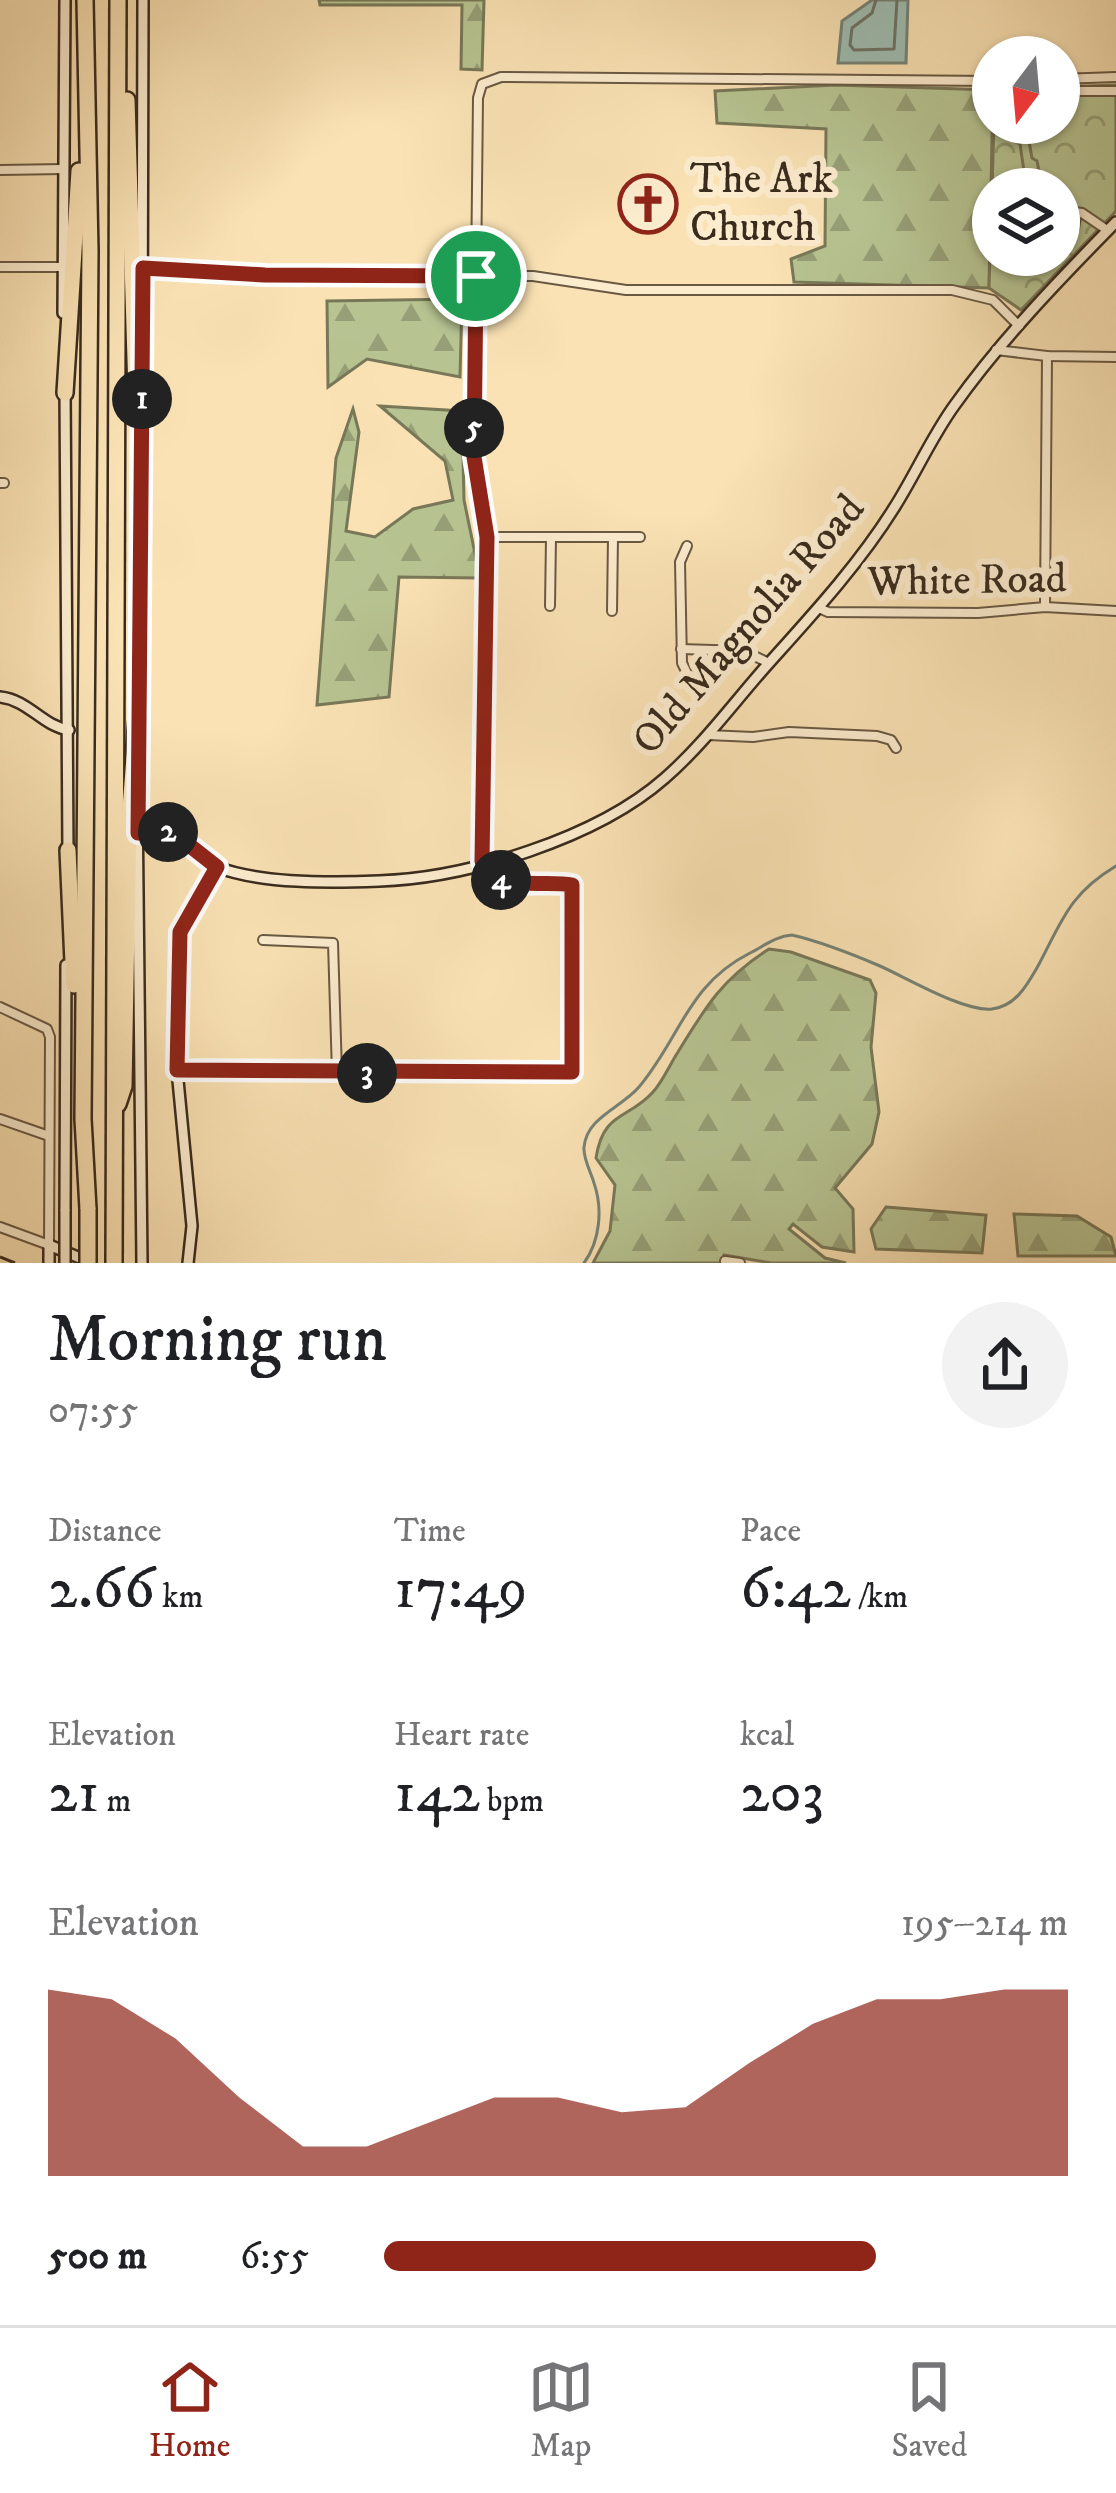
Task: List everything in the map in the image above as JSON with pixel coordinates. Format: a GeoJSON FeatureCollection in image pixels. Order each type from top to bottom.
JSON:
{"type":"FeatureCollection","features":[{"type":"Feature","properties":{"kind":"highway"},"geometry":{"type":"LineString","coordinates":[[83,1120],[90,267],[86,0]]}},
{"type":"Feature","properties":{"kind":"highway"},"geometry":{"type":"LineString","coordinates":[[114,1263],[118,0]]}},
{"type":"Feature","properties":{"kind":"highway"},"geometry":{"type":"LineString","coordinates":[[65,393],[85,67]]}},
{"type":"Feature","properties":{"kind":"highway"},"geometry":{"type":"LineString","coordinates":[[118,69],[127,87],[136,391],[142,408]]}},
{"type":"Feature","properties":{"kind":"highway"},"geometry":{"type":"LineString","coordinates":[[113,1118],[124,1086],[129,821],[139,694]]}},
{"type":"Feature","properties":{"kind":"highway"},"geometry":{"type":"LineString","coordinates":[[68,850],[90,1263]]}},
{"type":"Feature","properties":{"kind":"main road"},"geometry":{"type":"LineString","coordinates":[[64,0],[62,267],[69,730],[65,1263]]}},
{"type":"Feature","properties":{"kind":"main road"},"geometry":{"type":"LineString","coordinates":[[142,1263],[138,833],[143,0]]}},
{"type":"Feature","properties":{"kind":"main road","name":"Old Magnolia Road"},"geometry":{"type":"LineString","coordinates":[[217,867],[243,874],[355,882],[408,880],[483,868],[578,830],[666,778],[819,608],[893,509],[951,409],[996,350],[1112,226]]}},
{"type":"Feature","properties":{"kind":"main road"},"geometry":{"type":"LineString","coordinates":[[0,697],[18,700],[59,729],[69,730]]}},
{"type":"Feature","properties":{"kind":"main road"},"geometry":{"type":"LineString","coordinates":[[138,833],[175,834],[217,867],[180,932],[177,1070],[192,1226],[188,1263]]}},
{"type":"Feature","properties":{"kind":"main road"},"geometry":{"type":"LineString","coordinates":[[49,1263],[49,1245],[90,1263]]}},
{"type":"Feature","properties":{"kind":"street"},"geometry":{"type":"LineString","coordinates":[[1080,79],[1116,77]]}},
{"type":"Feature","properties":{"kind":"street"},"geometry":{"type":"LineString","coordinates":[[177,1070],[572,1072],[572,885],[504,881],[483,868],[487,537],[474,457],[478,98],[486,80],[972,81]]}},
{"type":"Feature","properties":{"kind":"street"},"geometry":{"type":"LineString","coordinates":[[1080,92],[1116,91]]}},
{"type":"Feature","properties":{"kind":"street"},"geometry":{"type":"LineString","coordinates":[[0,170],[64,169]]}},
{"type":"Feature","properties":{"kind":"street"},"geometry":{"type":"LineString","coordinates":[[1080,214],[1112,226]]}},
{"type":"Feature","properties":{"kind":"street"},"geometry":{"type":"LineString","coordinates":[[0,267],[62,267]]}},
{"type":"Feature","properties":{"kind":"street"},"geometry":{"type":"LineString","coordinates":[[143,268],[265,275],[533,276],[621,290],[963,291],[993,300],[1019,326]]}},
{"type":"Feature","properties":{"kind":"street"},"geometry":{"type":"LineString","coordinates":[[996,350],[1116,357]]}},
{"type":"Feature","properties":{"kind":"street"},"geometry":{"type":"LineString","coordinates":[[1045,607],[1048,356]]}},
{"type":"Feature","properties":{"kind":"street"},"geometry":{"type":"LineString","coordinates":[[487,537],[640,537]]}},
{"type":"Feature","properties":{"kind":"street"},"geometry":{"type":"LineString","coordinates":[[550,537],[550,606]]}},
{"type":"Feature","properties":{"kind":"street"},"geometry":{"type":"LineString","coordinates":[[613,537],[613,611]]}},
{"type":"Feature","properties":{"kind":"street"},"geometry":{"type":"LineString","coordinates":[[687,546],[680,562],[682,667],[687,674]]}},
{"type":"Feature","properties":{"kind":"street","name":"White Road"},"geometry":{"type":"LineString","coordinates":[[819,608],[828,612],[978,613],[1045,607],[1116,611]]}},
{"type":"Feature","properties":{"kind":"street"},"geometry":{"type":"LineString","coordinates":[[681,649],[744,651],[769,663]]}},
{"type":"Feature","properties":{"kind":"street"},"geometry":{"type":"LineString","coordinates":[[707,735],[877,736],[891,740],[896,748]]}},
{"type":"Feature","properties":{"kind":"street"},"geometry":{"type":"LineString","coordinates":[[263,940],[333,943],[337,1073]]}},
{"type":"Feature","properties":{"kind":"street"},"geometry":{"type":"LineString","coordinates":[[0,1008],[47,1029],[49,1245],[0,1227]]}},
{"type":"Feature","properties":{"kind":"street"},"geometry":{"type":"LineString","coordinates":[[0,1119],[49,1136]]}},
{"type":"Feature","properties":{"kind":"street"},"geometry":{"type":"LineString","coordinates":[[725,1261],[740,1263]]}},
{"type":"Feature","properties":{"kind":"green space"},"geometry":{"type":"Polygon","coordinates":[[[319,0],[484,0],[482,70],[461,69],[462,5],[320,5],[319,0]]]}},
{"type":"Feature","properties":{"kind":"green space"},"geometry":{"type":"Polygon","coordinates":[[[835,85],[972,89],[972,144],[992,144],[991,168],[972,168],[972,276],[989,276],[989,288],[794,282],[791,259],[825,246],[826,129],[717,123],[715,91],[835,85]]]}},
{"type":"Feature","properties":{"kind":"green space"},"geometry":{"type":"Polygon","coordinates":[[[1116,85],[1116,211],[1080,249],[1080,168],[993,168],[993,144],[1080,144],[1080,86],[1116,85]]]}},
{"type":"Feature","properties":{"kind":"green space"},"geometry":{"type":"Polygon","coordinates":[[[1020,144],[1030,144],[1038,168],[1024,168],[1020,144]]]}},
{"type":"Feature","properties":{"kind":"green space"},"geometry":{"type":"Polygon","coordinates":[[[989,276],[1054,276],[1021,310],[989,288],[989,276]]]}},
{"type":"Feature","properties":{"kind":"green space"},"geometry":{"type":"Polygon","coordinates":[[[462,299],[460,377],[367,359],[328,387],[327,301],[462,299]]]}},
{"type":"Feature","properties":{"kind":"green space"},"geometry":{"type":"Polygon","coordinates":[[[380,406],[462,411],[464,500],[480,578],[399,577],[389,697],[317,705],[336,458],[353,409],[359,432],[346,531],[375,537],[413,509],[453,500],[445,461],[380,406]]]}},
{"type":"Feature","properties":{"kind":"green space"},"geometry":{"type":"Polygon","coordinates":[[[769,949],[870,980],[876,993],[871,1047],[879,1112],[872,1144],[835,1188],[853,1209],[854,1252],[822,1247],[793,1224],[789,1229],[825,1258],[846,1263],[771,1263],[724,1255],[721,1263],[593,1263],[610,1231],[615,1185],[596,1158],[604,1132],[653,1092],[717,994],[769,949]]]}},
{"type":"Feature","properties":{"kind":"green space"},"geometry":{"type":"Polygon","coordinates":[[[886,1207],[986,1215],[982,1253],[876,1249],[871,1229],[886,1207]]]}},
{"type":"Feature","properties":{"kind":"green space"},"geometry":{"type":"Polygon","coordinates":[[[1014,1214],[1077,1216],[1111,1237],[1116,1256],[1018,1256],[1014,1214]]]}},
{"type":"Feature","properties":{"kind":"water"},"geometry":{"type":"Polygon","coordinates":[[[872,0],[908,0],[906,63],[838,63],[842,21],[872,0]]]}},
{"type":"Feature","properties":{"kind":"waterway"},"geometry":{"type":"LineString","coordinates":[[584,1263],[594,1245],[599,1214],[585,1156],[586,1137],[598,1120],[639,1087],[698,996],[729,966],[792,935],[859,957],[966,1005],[1000,1007],[1025,987],[1077,898],[1116,866]]}},
{"type":"Feature","properties":{"kind":"railway"},"geometry":{"type":"LineString","coordinates":[[0,1257],[15,1263]]}},
{"type":"Feature","properties":{"kind":"place","name":"The Ark Church"},"geometry":{"type":"Point","coordinates":[648,204]}},
{"type":"Feature","properties":{"kind":"route"},"geometry":{"type":"LineString","coordinates":[[143,268],[265,275],[476,276],[474,457],[487,537],[482,861],[490,875],[504,881],[572,885],[572,1072],[177,1070],[180,932],[217,867],[175,834],[138,833],[143,268]]}}]}
